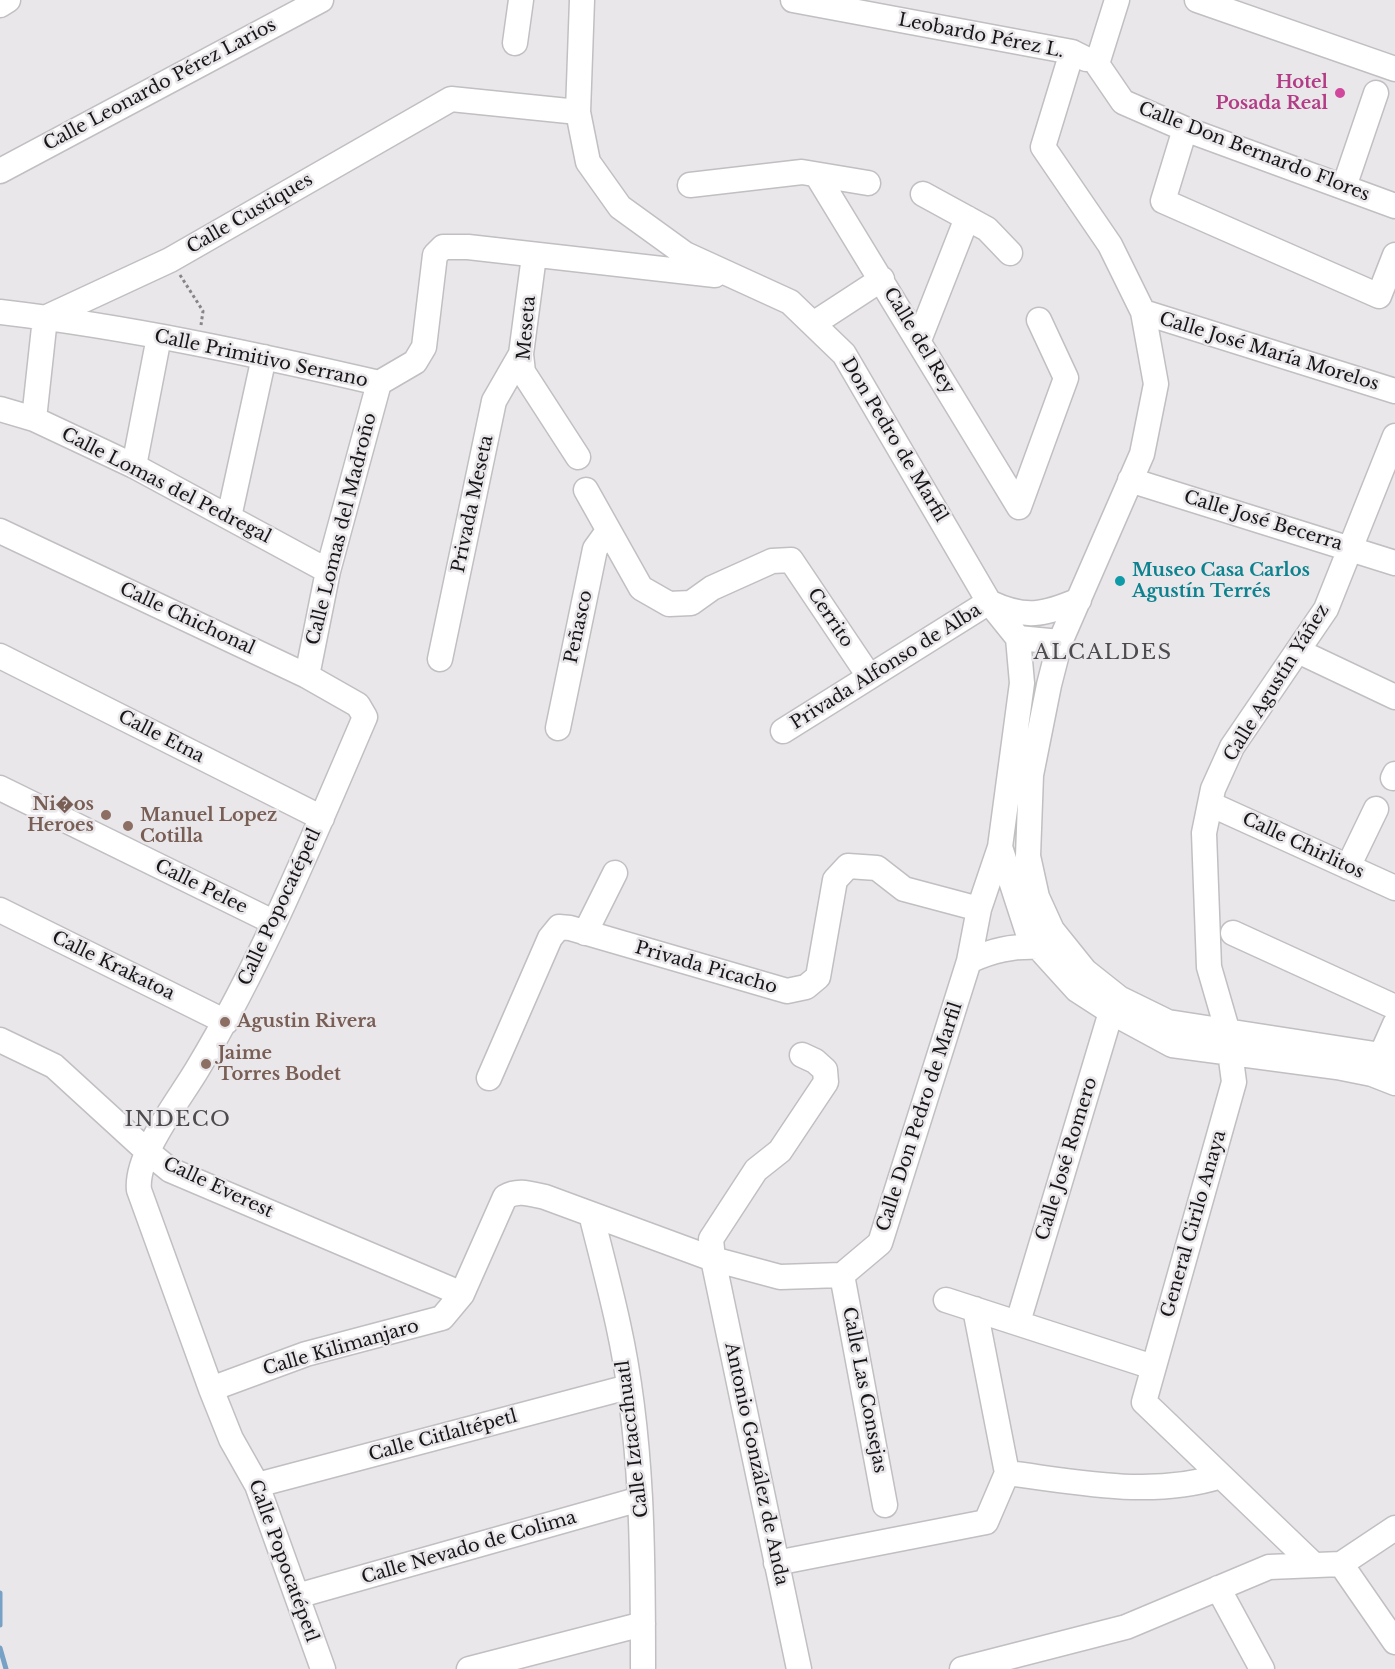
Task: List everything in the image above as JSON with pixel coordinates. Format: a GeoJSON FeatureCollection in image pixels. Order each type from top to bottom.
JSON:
{"type":"FeatureCollection","features":[{"type":"Feature","properties":{"kind":"street"},"geometry":{"type":"LineString","coordinates":[[0,4],[8,0]]}},
{"type":"Feature","properties":{"kind":"street","name":"Calle Leonardo Pérez Larios"},"geometry":{"type":"LineString","coordinates":[[0,171],[321,0]]}},
{"type":"Feature","properties":{"kind":"street"},"geometry":{"type":"LineString","coordinates":[[514,43],[521,0]]}},
{"type":"Feature","properties":{"kind":"street","name":"Don Pedro de Marfil"},"geometry":{"type":"LineString","coordinates":[[582,0],[578,112],[588,162],[620,207],[685,254],[790,302],[844,354],[988,602],[1018,638]]}},
{"type":"Feature","properties":{"kind":"street","name":"Leobardo Pérez L."},"geometry":{"type":"LineString","coordinates":[[793,0],[1072,52],[1097,64]]}},
{"type":"Feature","properties":{"kind":"street"},"geometry":{"type":"LineString","coordinates":[[1097,64],[1117,0]]}},
{"type":"Feature","properties":{"kind":"street"},"geometry":{"type":"LineString","coordinates":[[1197,0],[1395,69]]}},
{"type":"Feature","properties":{"kind":"street"},"geometry":{"type":"LineString","coordinates":[[1072,52],[1042,147],[1110,245],[1143,312],[1156,384],[1142,454],[1060,642],[1031,775],[1028,856],[1037,897],[1052,930],[1115,1005]]}},
{"type":"Feature","properties":{"kind":"street","name":"Calle Don Bernardo Flores"},"geometry":{"type":"LineString","coordinates":[[1097,64],[1123,102],[1185,129],[1395,206]]}},
{"type":"Feature","properties":{"kind":"street"},"geometry":{"type":"LineString","coordinates":[[1344,187],[1376,93]]}},
{"type":"Feature","properties":{"kind":"street","name":"Calle Custiques"},"geometry":{"type":"LineString","coordinates":[[45,318],[170,260],[451,99],[578,112]]}},
{"type":"Feature","properties":{"kind":"street"},"geometry":{"type":"LineString","coordinates":[[1185,129],[1163,201],[1379,297],[1395,255]]}},
{"type":"Feature","properties":{"kind":"street"},"geometry":{"type":"LineString","coordinates":[[690,185],[802,172],[818,177],[868,183]]}},
{"type":"Feature","properties":{"kind":"street","name":"Calle del Rey"},"geometry":{"type":"LineString","coordinates":[[818,177],[1019,507],[1066,378],[1039,320]]}},
{"type":"Feature","properties":{"kind":"street"},"geometry":{"type":"LineString","coordinates":[[923,194],[987,229],[1010,252]]}},
{"type":"Feature","properties":{"kind":"street"},"geometry":{"type":"LineString","coordinates":[[919,340],[967,218]]}},
{"type":"Feature","properties":{"kind":"street","name":"Calle Primitivo Serrano"},"geometry":{"type":"LineString","coordinates":[[0,312],[159,337],[264,357],[380,383],[415,362],[424,347],[435,255],[443,247],[468,247],[737,278]]}},
{"type":"Feature","properties":{"kind":"street","name":"Meseta"},"geometry":{"type":"LineString","coordinates":[[534,255],[521,354],[524,372],[578,457]]}},
{"type":"Feature","properties":{"kind":"street"},"geometry":{"type":"LineString","coordinates":[[813,324],[882,279]]}},
{"type":"Feature","properties":{"kind":"street","name":"Calle José María Morelos"},"geometry":{"type":"LineString","coordinates":[[1143,312],[1395,391]]}},
{"type":"Feature","properties":{"kind":"street"},"geometry":{"type":"LineString","coordinates":[[34,419],[45,318]]}},
{"type":"Feature","properties":{"kind":"street"},"geometry":{"type":"LineString","coordinates":[[134,466],[159,337]]}},
{"type":"Feature","properties":{"kind":"street","name":"Privada Meseta"},"geometry":{"type":"LineString","coordinates":[[440,659],[494,401],[521,354]]}},
{"type":"Feature","properties":{"kind":"street"},"geometry":{"type":"LineString","coordinates":[[229,517],[264,357]]}},
{"type":"Feature","properties":{"kind":"street","name":"Calle Lomas del Madroño"},"geometry":{"type":"LineString","coordinates":[[307,676],[328,571],[380,383]]}},
{"type":"Feature","properties":{"kind":"street","name":"Calle Lomas del Pedregal"},"geometry":{"type":"LineString","coordinates":[[0,409],[34,419],[134,466],[328,571]]}},
{"type":"Feature","properties":{"kind":"street","name":"Calle Agustín Yáñez"},"geometry":{"type":"LineString","coordinates":[[1229,1042],[1209,967],[1204,833],[1213,789],[1232,747],[1326,609],[1395,436]]}},
{"type":"Feature","properties":{"kind":"street","name":"Calle José Becerra"},"geometry":{"type":"LineString","coordinates":[[1130,480],[1395,563]]}},
{"type":"Feature","properties":{"kind":"street"},"geometry":{"type":"LineString","coordinates":[[586,490],[609,531]]}},
{"type":"Feature","properties":{"kind":"street","name":"Calle Chichonal"},"geometry":{"type":"LineString","coordinates":[[0,531],[307,676],[358,705],[365,717]]}},
{"type":"Feature","properties":{"kind":"street","name":"Cerrito"},"geometry":{"type":"LineString","coordinates":[[609,531],[641,588],[669,604],[691,603],[712,588],[772,561],[791,560],[868,676]]}},
{"type":"Feature","properties":{"kind":"street","name":"Peñasco"},"geometry":{"type":"LineString","coordinates":[[558,728],[595,549],[609,531]]}},
{"type":"Feature","properties":{"kind":"street"},"geometry":{"type":"LineString","coordinates":[[988,602],[1014,614],[1059,609],[1079,600]]}},
{"type":"Feature","properties":{"kind":"street","name":"Privada Alfonso de Alba"},"geometry":{"type":"LineString","coordinates":[[783,731],[988,602]]}},
{"type":"Feature","properties":{"kind":"street"},"geometry":{"type":"LineString","coordinates":[[1060,642],[1018,638],[1022,682],[1000,847],[1028,933],[1038,947],[1077,990],[1115,1005],[1229,1042],[1383,1063]]}},
{"type":"Feature","properties":{"kind":"street"},"geometry":{"type":"LineString","coordinates":[[1298,651],[1395,698]]}},
{"type":"Feature","properties":{"kind":"street","name":"Calle Etna"},"geometry":{"type":"LineString","coordinates":[[0,656],[321,818]]}},
{"type":"Feature","properties":{"kind":"street","name":"Calle Popocatépetl"},"geometry":{"type":"LineString","coordinates":[[323,1669],[257,1485],[231,1439],[211,1389],[139,1190],[140,1169],[148,1152],[226,1022],[321,818],[365,717]]}},
{"type":"Feature","properties":{"kind":"street","name":"Calle Pelee"},"geometry":{"type":"LineString","coordinates":[[0,788],[273,922]]}},
{"type":"Feature","properties":{"kind":"street","name":"Calle Chirlitos"},"geometry":{"type":"LineString","coordinates":[[1210,804],[1395,888]]}},
{"type":"Feature","properties":{"kind":"street"},"geometry":{"type":"LineString","coordinates":[[1348,867],[1376,809]]}},
{"type":"Feature","properties":{"kind":"street","name":"Calle Don Pedro de Marfil"},"geometry":{"type":"LineString","coordinates":[[842,1275],[880,1244],[969,961],[979,909],[1000,847]]}},
{"type":"Feature","properties":{"kind":"street","name":"Privada Picacho"},"geometry":{"type":"LineString","coordinates":[[489,1078],[556,930],[562,927],[787,992],[806,987],[818,977],[835,879],[848,866],[877,868],[904,889],[979,909]]}},
{"type":"Feature","properties":{"kind":"street"},"geometry":{"type":"LineString","coordinates":[[585,933],[615,873]]}},
{"type":"Feature","properties":{"kind":"street","name":"Calle Krakatoa"},"geometry":{"type":"LineString","coordinates":[[0,910],[226,1022]]}},
{"type":"Feature","properties":{"kind":"street"},"geometry":{"type":"LineString","coordinates":[[1233,933],[1395,1007]]}},
{"type":"Feature","properties":{"kind":"street"},"geometry":{"type":"LineString","coordinates":[[969,961],[991,951],[1016,946],[1038,947]]}},
{"type":"Feature","properties":{"kind":"street","name":"Calle José Romero"},"geometry":{"type":"LineString","coordinates":[[1018,1322],[1115,1005]]}},
{"type":"Feature","properties":{"kind":"street"},"geometry":{"type":"LineString","coordinates":[[1395,1024],[1383,1063],[1395,1083]]}},
{"type":"Feature","properties":{"kind":"street","name":"Calle Everest"},"geometry":{"type":"LineString","coordinates":[[0,1040],[54,1066],[170,1170],[462,1294]]}},
{"type":"Feature","properties":{"kind":"street","name":"General Cirilo Anaya"},"geometry":{"type":"LineString","coordinates":[[1221,1476],[1143,1402],[1234,1082],[1229,1042]]}},
{"type":"Feature","properties":{"kind":"street","name":"Antonio González de Anda"},"geometry":{"type":"LineString","coordinates":[[799,1669],[713,1259],[711,1239],[756,1170],[780,1151],[826,1082],[825,1070],[815,1061],[802,1055]]}},
{"type":"Feature","properties":{"kind":"street","name":"Calle Kilimanjaro"},"geometry":{"type":"LineString","coordinates":[[211,1389],[306,1354],[442,1318],[462,1294],[506,1197],[518,1192],[529,1193],[591,1214]]}},
{"type":"Feature","properties":{"kind":"street"},"geometry":{"type":"LineString","coordinates":[[591,1214],[713,1259],[780,1278],[842,1275]]}},
{"type":"Feature","properties":{"kind":"street","name":"Calle Iztaccíhuatl"},"geometry":{"type":"LineString","coordinates":[[591,1214],[619,1326],[628,1387],[643,1530],[643,1669]]}},
{"type":"Feature","properties":{"kind":"street","name":"Calle Las Consejas"},"geometry":{"type":"LineString","coordinates":[[842,1275],[885,1505]]}},
{"type":"Feature","properties":{"kind":"street"},"geometry":{"type":"LineString","coordinates":[[946,1300],[1153,1367]]}},
{"type":"Feature","properties":{"kind":"street"},"geometry":{"type":"LineString","coordinates":[[776,1563],[986,1522],[1007,1473],[975,1310]]}},
{"type":"Feature","properties":{"kind":"street","name":"Calle Citlaltépetl"},"geometry":{"type":"LineString","coordinates":[[257,1485],[628,1387]]}},
{"type":"Feature","properties":{"kind":"street"},"geometry":{"type":"LineString","coordinates":[[1007,1473],[1128,1489],[1194,1485],[1221,1476],[1314,1565]]}},
{"type":"Feature","properties":{"kind":"street","name":"Calle Nevado de Colima"},"geometry":{"type":"LineString","coordinates":[[297,1596],[640,1499]]}},
{"type":"Feature","properties":{"kind":"street"},"geometry":{"type":"LineString","coordinates":[[962,1669],[1126,1627],[1269,1566],[1341,1564],[1395,1528]]}},
{"type":"Feature","properties":{"kind":"street"},"geometry":{"type":"LineString","coordinates":[[1341,1564],[1395,1642]]}},
{"type":"Feature","properties":{"kind":"street"},"geometry":{"type":"LineString","coordinates":[[1218,1588],[1262,1669]]}},
{"type":"Feature","properties":{"kind":"street"},"geometry":{"type":"LineString","coordinates":[[469,1669],[643,1624]]}},
{"type":"Feature","properties":{"kind":"path"},"geometry":{"type":"LineString","coordinates":[[170,260],[202,311],[199,345]]}},
{"type":"Feature","properties":{"kind":"waterway"},"geometry":{"type":"LineString","coordinates":[[0,1593],[0,1625]]}},
{"type":"Feature","properties":{"kind":"waterway"},"geometry":{"type":"LineString","coordinates":[[0,1648],[6,1669]]}},
{"type":"Feature","properties":{"kind":"place","name":"Hotel Posada Real"},"geometry":{"type":"Point","coordinates":[1340,93]}},
{"type":"Feature","properties":{"kind":"place","name":"Museo Casa Carlos Agustín Terrés"},"geometry":{"type":"Point","coordinates":[1120,581]}},
{"type":"Feature","properties":{"kind":"place","name":"Ni�os Heroes"},"geometry":{"type":"Point","coordinates":[106,815]}},
{"type":"Feature","properties":{"kind":"place","name":"Manuel Lopez Cotilla"},"geometry":{"type":"Point","coordinates":[128,826]}},
{"type":"Feature","properties":{"kind":"place","name":"Agustin Rivera"},"geometry":{"type":"Point","coordinates":[225,1022]}},
{"type":"Feature","properties":{"kind":"place","name":"Jaime Torres Bodet"},"geometry":{"type":"Point","coordinates":[206,1064]}},
{"type":"Feature","properties":{"kind":"district","name":"ALCALDES"},"geometry":{"type":"Point","coordinates":[1103,653]}},
{"type":"Feature","properties":{"kind":"district","name":"INDECO"},"geometry":{"type":"Point","coordinates":[178,1120]}}]}
